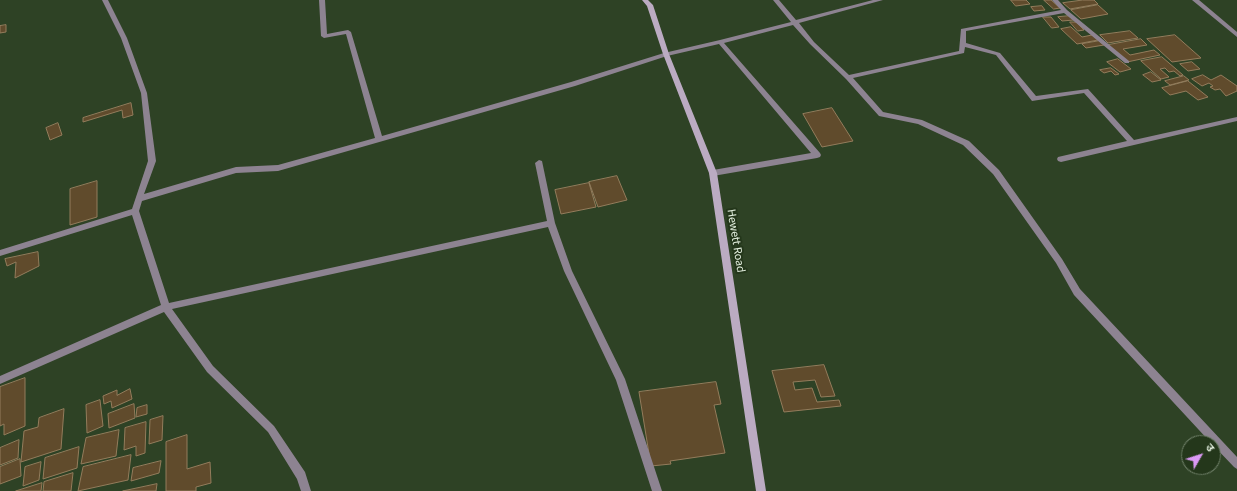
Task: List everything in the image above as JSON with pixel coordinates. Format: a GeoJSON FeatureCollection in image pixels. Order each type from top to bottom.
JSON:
{"type":"FeatureCollection","features":[{"type":"Feature","properties":{"kind":"main road","name":"Hewett Road"},"geometry":{"type":"LineString","coordinates":[[649,2],[666,54],[712,173],[761,491]]}},
{"type":"Feature","properties":{"kind":"street"},"geometry":{"type":"LineString","coordinates":[[105,0],[124,38],[144,92],[152,160],[135,210],[166,307],[210,370],[271,429],[301,476],[306,491]]}},
{"type":"Feature","properties":{"kind":"street"},"geometry":{"type":"LineString","coordinates":[[322,0],[324,36],[348,32],[379,139]]}},
{"type":"Feature","properties":{"kind":"street"},"geometry":{"type":"LineString","coordinates":[[776,0],[812,43],[848,76],[881,114],[920,122],[966,143],[996,172],[1059,261],[1077,292],[1237,464]]}},
{"type":"Feature","properties":{"kind":"street"},"geometry":{"type":"LineString","coordinates":[[139,198],[236,170],[278,168],[573,84],[666,54],[720,42],[880,0]]}},
{"type":"Feature","properties":{"kind":"street"},"geometry":{"type":"LineString","coordinates":[[1055,0],[1065,12],[1127,62]]}},
{"type":"Feature","properties":{"kind":"street"},"geometry":{"type":"LineString","coordinates":[[1195,0],[1237,35]]}},
{"type":"Feature","properties":{"kind":"street"},"geometry":{"type":"LineString","coordinates":[[848,76],[962,52],[963,30],[1065,12]]}},
{"type":"Feature","properties":{"kind":"street"},"geometry":{"type":"LineString","coordinates":[[712,173],[817,155],[720,42]]}},
{"type":"Feature","properties":{"kind":"street"},"geometry":{"type":"LineString","coordinates":[[962,44],[998,54],[1034,99],[1086,91],[1132,142]]}},
{"type":"Feature","properties":{"kind":"street"},"geometry":{"type":"LineString","coordinates":[[1061,159],[1237,118]]}},
{"type":"Feature","properties":{"kind":"street"},"geometry":{"type":"LineString","coordinates":[[539,163],[550,223],[568,272],[620,380],[657,491]]}},
{"type":"Feature","properties":{"kind":"street"},"geometry":{"type":"LineString","coordinates":[[0,253],[135,210]]}},
{"type":"Feature","properties":{"kind":"street"},"geometry":{"type":"LineString","coordinates":[[0,380],[166,307],[550,223]]}},
{"type":"Feature","properties":{"kind":"building"},"geometry":{"type":"Polygon","coordinates":[[[1011,0],[1026,0],[1030,4],[1016,6],[1011,0]]]}},
{"type":"Feature","properties":{"kind":"building"},"geometry":{"type":"Polygon","coordinates":[[[1044,0],[1051,0],[1060,8],[1054,9],[1044,0]]]}},
{"type":"Feature","properties":{"kind":"building"},"geometry":{"type":"Polygon","coordinates":[[[1094,0],[1098,4],[1070,9],[1063,3],[1094,0]]]}},
{"type":"Feature","properties":{"kind":"building"},"geometry":{"type":"Polygon","coordinates":[[[1098,5],[1108,14],[1081,19],[1071,10],[1098,5]]]}},
{"type":"Feature","properties":{"kind":"building"},"geometry":{"type":"Polygon","coordinates":[[[1042,6],[1045,10],[1034,11],[1031,7],[1042,6]]]}},
{"type":"Feature","properties":{"kind":"building"},"geometry":{"type":"Polygon","coordinates":[[[1069,16],[1074,20],[1062,21],[1058,17],[1069,16]]]}},
{"type":"Feature","properties":{"kind":"building"},"geometry":{"type":"Polygon","coordinates":[[[1043,17],[1051,17],[1059,27],[1052,28],[1043,17]]]}},
{"type":"Feature","properties":{"kind":"building"},"geometry":{"type":"Polygon","coordinates":[[[1070,22],[1076,22],[1084,30],[1078,31],[1070,22]]]}},
{"type":"Feature","properties":{"kind":"building"},"geometry":{"type":"Polygon","coordinates":[[[6,25],[6,32],[0,33],[0,26],[6,25]]]}},
{"type":"Feature","properties":{"kind":"building"},"geometry":{"type":"Polygon","coordinates":[[[1071,27],[1082,37],[1092,35],[1098,40],[1077,44],[1061,29],[1071,27]]]}},
{"type":"Feature","properties":{"kind":"building"},"geometry":{"type":"Polygon","coordinates":[[[1130,31],[1138,38],[1108,43],[1100,35],[1130,31]]]}},
{"type":"Feature","properties":{"kind":"building"},"geometry":{"type":"Polygon","coordinates":[[[1175,35],[1201,58],[1172,62],[1147,39],[1175,35]]]}},
{"type":"Feature","properties":{"kind":"building"},"geometry":{"type":"Polygon","coordinates":[[[1141,39],[1147,45],[1123,49],[1130,55],[1154,50],[1160,55],[1127,62],[1108,45],[1141,39]]]}},
{"type":"Feature","properties":{"kind":"building"},"geometry":{"type":"Polygon","coordinates":[[[1099,41],[1104,45],[1086,48],[1082,44],[1099,41]]]}},
{"type":"Feature","properties":{"kind":"building"},"geometry":{"type":"Polygon","coordinates":[[[1162,57],[1183,75],[1180,76],[1174,71],[1169,72],[1165,68],[1160,69],[1169,77],[1161,79],[1141,61],[1162,57]]]}},
{"type":"Feature","properties":{"kind":"building"},"geometry":{"type":"Polygon","coordinates":[[[1118,59],[1131,69],[1120,72],[1107,62],[1118,59]]]}},
{"type":"Feature","properties":{"kind":"building"},"geometry":{"type":"Polygon","coordinates":[[[1192,62],[1200,69],[1188,71],[1180,64],[1192,62]]]}},
{"type":"Feature","properties":{"kind":"building"},"geometry":{"type":"Polygon","coordinates":[[[1111,68],[1119,74],[1115,75],[1111,71],[1104,73],[1100,70],[1111,68]]]}},
{"type":"Feature","properties":{"kind":"building"},"geometry":{"type":"Polygon","coordinates":[[[1151,72],[1161,80],[1152,82],[1143,75],[1151,72]]]}},
{"type":"Feature","properties":{"kind":"building"},"geometry":{"type":"Polygon","coordinates":[[[1203,75],[1211,80],[1221,75],[1237,86],[1237,91],[1226,96],[1220,89],[1215,90],[1210,87],[1213,86],[1209,83],[1202,86],[1192,79],[1203,75]]]}},
{"type":"Feature","properties":{"kind":"building"},"geometry":{"type":"Polygon","coordinates":[[[1184,76],[1189,80],[1170,85],[1165,81],[1184,76]]]}},
{"type":"Feature","properties":{"kind":"building"},"geometry":{"type":"Polygon","coordinates":[[[1188,81],[1208,97],[1198,100],[1186,91],[1170,95],[1162,88],[1188,81]]]}},
{"type":"Feature","properties":{"kind":"building"},"geometry":{"type":"Polygon","coordinates":[[[131,103],[133,115],[123,118],[122,110],[83,122],[83,118],[131,103]]]}},
{"type":"Feature","properties":{"kind":"building"},"geometry":{"type":"Polygon","coordinates":[[[832,108],[853,141],[822,147],[803,114],[832,108]]]}},
{"type":"Feature","properties":{"kind":"building"},"geometry":{"type":"Polygon","coordinates":[[[58,123],[62,135],[50,140],[46,128],[58,123]]]}},
{"type":"Feature","properties":{"kind":"building"},"geometry":{"type":"Polygon","coordinates":[[[617,176],[627,200],[598,207],[589,182],[617,176]]]}},
{"type":"Feature","properties":{"kind":"building"},"geometry":{"type":"Polygon","coordinates":[[[97,181],[97,217],[70,225],[70,189],[97,181]]]}},
{"type":"Feature","properties":{"kind":"building"},"geometry":{"type":"Polygon","coordinates":[[[589,183],[596,207],[561,214],[555,190],[589,183]]]}},
{"type":"Feature","properties":{"kind":"building"},"geometry":{"type":"Polygon","coordinates":[[[38,252],[39,266],[15,278],[16,262],[7,266],[5,259],[38,252]]]}},
{"type":"Feature","properties":{"kind":"building"},"geometry":{"type":"Polygon","coordinates":[[[824,365],[835,396],[821,397],[815,380],[793,382],[795,390],[812,388],[817,402],[839,400],[841,406],[784,412],[772,371],[824,365]]]}},
{"type":"Feature","properties":{"kind":"building"},"geometry":{"type":"Polygon","coordinates":[[[25,378],[25,426],[4,435],[4,424],[0,426],[0,387],[25,378]]]}},
{"type":"Feature","properties":{"kind":"building"},"geometry":{"type":"Polygon","coordinates":[[[716,382],[721,404],[714,405],[725,453],[670,461],[671,464],[651,466],[639,392],[716,382]]]}},
{"type":"Feature","properties":{"kind":"building"},"geometry":{"type":"Polygon","coordinates":[[[130,389],[132,399],[112,408],[111,401],[104,404],[103,396],[117,390],[117,395],[130,389]]]}},
{"type":"Feature","properties":{"kind":"building"},"geometry":{"type":"Polygon","coordinates":[[[100,400],[103,426],[87,433],[86,405],[100,400]]]}},
{"type":"Feature","properties":{"kind":"building"},"geometry":{"type":"Polygon","coordinates":[[[134,404],[135,418],[109,428],[108,414],[134,404]]]}},
{"type":"Feature","properties":{"kind":"building"},"geometry":{"type":"Polygon","coordinates":[[[147,405],[147,414],[136,417],[137,408],[147,405]]]}},
{"type":"Feature","properties":{"kind":"building"},"geometry":{"type":"Polygon","coordinates":[[[64,409],[61,449],[21,462],[24,431],[38,427],[39,418],[64,409]]]}},
{"type":"Feature","properties":{"kind":"building"},"geometry":{"type":"Polygon","coordinates":[[[163,416],[162,440],[149,444],[150,420],[163,416]]]}},
{"type":"Feature","properties":{"kind":"building"},"geometry":{"type":"Polygon","coordinates":[[[146,422],[145,453],[136,456],[136,446],[124,450],[125,428],[146,422]]]}},
{"type":"Feature","properties":{"kind":"building"},"geometry":{"type":"Polygon","coordinates":[[[119,430],[116,456],[81,464],[86,438],[119,430]]]}},
{"type":"Feature","properties":{"kind":"building"},"geometry":{"type":"Polygon","coordinates":[[[187,435],[187,469],[210,462],[211,483],[196,487],[196,491],[166,491],[166,442],[187,435]]]}},
{"type":"Feature","properties":{"kind":"building"},"geometry":{"type":"Polygon","coordinates":[[[19,440],[18,458],[0,465],[0,448],[19,440]]]}},
{"type":"Feature","properties":{"kind":"building"},"geometry":{"type":"Polygon","coordinates":[[[79,447],[77,468],[43,479],[45,458],[79,447]]]}},
{"type":"Feature","properties":{"kind":"building"},"geometry":{"type":"Polygon","coordinates":[[[131,455],[128,480],[78,491],[83,467],[131,455]]]}},
{"type":"Feature","properties":{"kind":"building"},"geometry":{"type":"Polygon","coordinates":[[[20,459],[21,476],[0,484],[0,467],[20,459]]]}},
{"type":"Feature","properties":{"kind":"building"},"geometry":{"type":"Polygon","coordinates":[[[161,461],[159,473],[131,481],[133,468],[161,461]]]}},
{"type":"Feature","properties":{"kind":"building"},"geometry":{"type":"Polygon","coordinates":[[[41,462],[39,480],[23,486],[25,467],[41,462]]]}},
{"type":"Feature","properties":{"kind":"building"},"geometry":{"type":"Polygon","coordinates":[[[73,473],[71,491],[43,491],[44,482],[73,473]]]}},
{"type":"Feature","properties":{"kind":"building"},"geometry":{"type":"Polygon","coordinates":[[[42,483],[41,491],[16,491],[42,483]]]}},
{"type":"Feature","properties":{"kind":"building"},"geometry":{"type":"Polygon","coordinates":[[[157,484],[156,491],[123,491],[157,484]]]}}]}
